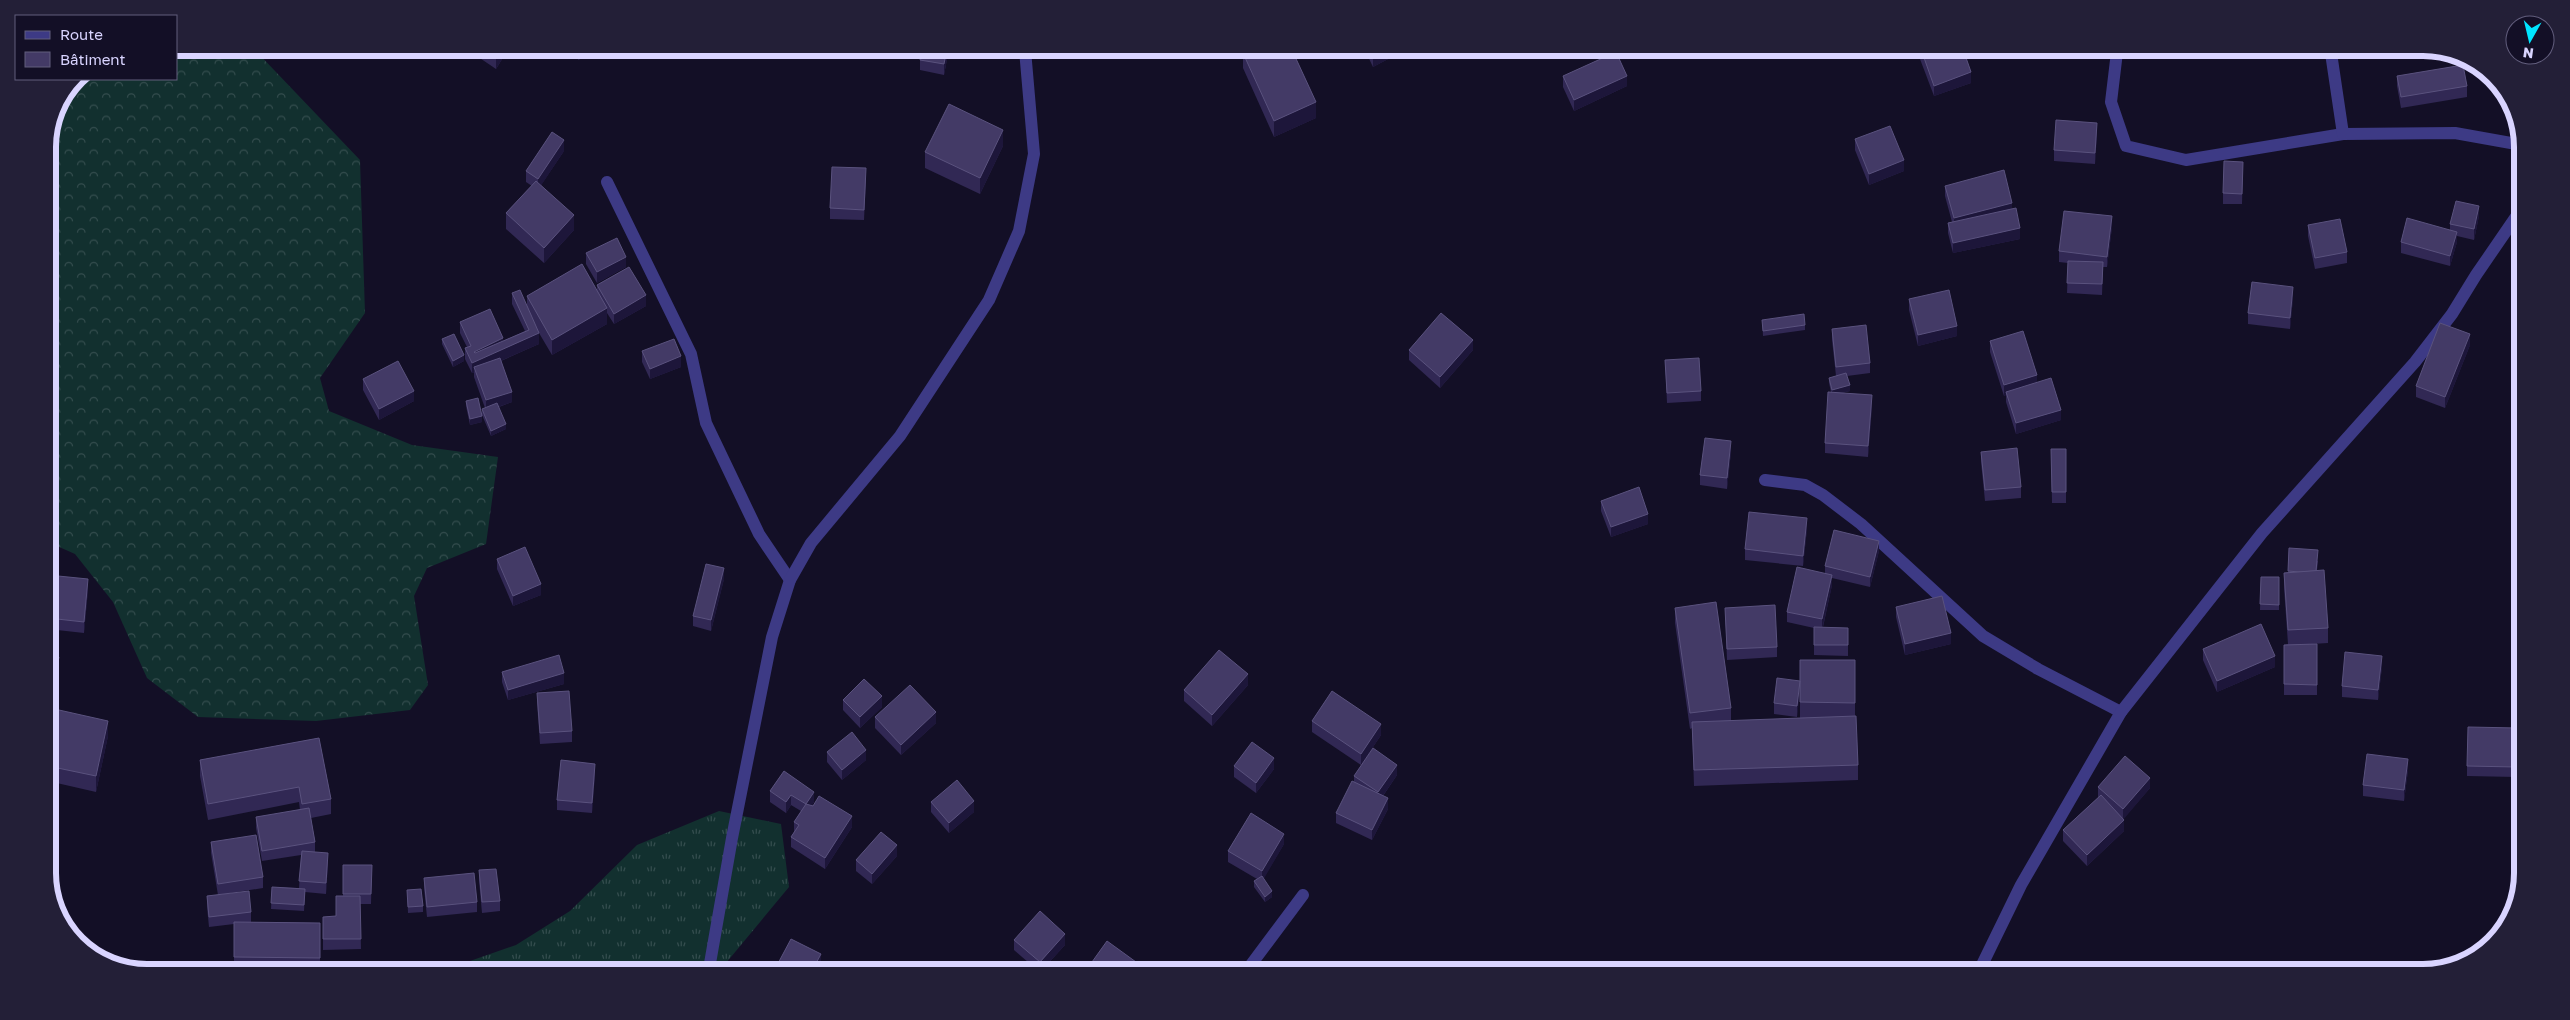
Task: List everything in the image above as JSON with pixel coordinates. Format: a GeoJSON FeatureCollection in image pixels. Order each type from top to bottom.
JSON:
{"type":"FeatureCollection","features":[{"type":"Feature","properties":{"kind":"street"},"geometry":{"type":"LineString","coordinates":[[710,964],[732,838],[770,647],[790,580],[811,543],[900,436],[989,300],[1019,231],[1034,154],[1026,56]]}},
{"type":"Feature","properties":{"kind":"street"},"geometry":{"type":"LineString","coordinates":[[2117,56],[2111,102],[2126,146],[2186,160],[2343,134],[2455,133],[2514,144]]}},
{"type":"Feature","properties":{"kind":"street"},"geometry":{"type":"LineString","coordinates":[[2331,56],[2343,134]]}},
{"type":"Feature","properties":{"kind":"street"},"geometry":{"type":"LineString","coordinates":[[607,182],[691,354],[706,423],[759,534],[790,580]]}},
{"type":"Feature","properties":{"kind":"street"},"geometry":{"type":"LineString","coordinates":[[1983,964],[2021,885],[2121,712],[2262,533],[2415,362],[2452,314],[2514,220]]}},
{"type":"Feature","properties":{"kind":"street"},"geometry":{"type":"LineString","coordinates":[[1766,480],[1805,485],[1822,494],[1861,524],[1983,636],[2038,669],[2121,712]]}},
{"type":"Feature","properties":{"kind":"street"},"geometry":{"type":"LineString","coordinates":[[1252,964],[1304,895]]}},
{"type":"Feature","properties":{"kind":"green space"},"geometry":{"type":"Polygon","coordinates":[[[178,56],[261,56],[360,160],[365,313],[320,378],[329,411],[412,445],[498,457],[486,544],[427,568],[414,596],[428,685],[410,710],[316,721],[198,717],[147,678],[113,602],[75,554],[56,546],[56,141],[63,112],[79,87],[86,80],[178,80],[178,56]]]}},
{"type":"Feature","properties":{"kind":"green space"},"geometry":{"type":"Polygon","coordinates":[[[719,811],[781,824],[789,887],[725,964],[461,964],[516,945],[570,911],[637,845],[719,811]]]}},
{"type":"Feature","properties":{"kind":"building"},"geometry":{"type":"Polygon","coordinates":[[[921,56],[946,56],[944,64],[920,60],[921,56]]]}},
{"type":"Feature","properties":{"kind":"building"},"geometry":{"type":"Polygon","coordinates":[[[1244,56],[1295,56],[1316,102],[1274,121],[1244,56]]]}},
{"type":"Feature","properties":{"kind":"building"},"geometry":{"type":"Polygon","coordinates":[[[1607,56],[1618,56],[1627,76],[1574,100],[1563,76],[1607,56]]]}},
{"type":"Feature","properties":{"kind":"building"},"geometry":{"type":"Polygon","coordinates":[[[1923,56],[1965,56],[1971,72],[1934,86],[1923,56]]]}},
{"type":"Feature","properties":{"kind":"building"},"geometry":{"type":"Polygon","coordinates":[[[2461,65],[2463,66],[2467,86],[2401,97],[2397,76],[2461,65]]]}},
{"type":"Feature","properties":{"kind":"building"},"geometry":{"type":"Polygon","coordinates":[[[949,104],[1003,130],[980,178],[925,152],[949,104]]]}},
{"type":"Feature","properties":{"kind":"building"},"geometry":{"type":"Polygon","coordinates":[[[2056,120],[2097,123],[2095,153],[2054,150],[2056,120]]]}},
{"type":"Feature","properties":{"kind":"building"},"geometry":{"type":"Polygon","coordinates":[[[1890,126],[1904,160],[1869,174],[1855,139],[1890,126]]]}},
{"type":"Feature","properties":{"kind":"building"},"geometry":{"type":"Polygon","coordinates":[[[552,132],[564,140],[538,179],[526,171],[552,132]]]}},
{"type":"Feature","properties":{"kind":"building"},"geometry":{"type":"Polygon","coordinates":[[[2224,161],[2243,162],[2242,194],[2223,193],[2224,161]]]}},
{"type":"Feature","properties":{"kind":"building"},"geometry":{"type":"Polygon","coordinates":[[[832,167],[866,168],[864,210],[830,208],[832,167]]]}},
{"type":"Feature","properties":{"kind":"building"},"geometry":{"type":"Polygon","coordinates":[[[2004,170],[2012,203],[1954,218],[1945,186],[2004,170]]]}},
{"type":"Feature","properties":{"kind":"building"},"geometry":{"type":"Polygon","coordinates":[[[536,181],[574,215],[544,248],[506,213],[536,181]]]}},
{"type":"Feature","properties":{"kind":"building"},"geometry":{"type":"Polygon","coordinates":[[[2456,201],[2479,206],[2474,229],[2450,224],[2456,201]]]}},
{"type":"Feature","properties":{"kind":"building"},"geometry":{"type":"Polygon","coordinates":[[[2016,208],[2020,228],[1953,243],[1948,223],[2016,208]]]}},
{"type":"Feature","properties":{"kind":"building"},"geometry":{"type":"Polygon","coordinates":[[[2064,211],[2112,216],[2107,257],[2059,251],[2064,211]]]}},
{"type":"Feature","properties":{"kind":"building"},"geometry":{"type":"Polygon","coordinates":[[[2407,218],[2457,232],[2450,256],[2401,242],[2407,218]]]}},
{"type":"Feature","properties":{"kind":"building"},"geometry":{"type":"Polygon","coordinates":[[[2340,219],[2347,252],[2315,258],[2308,225],[2340,219]]]}},
{"type":"Feature","properties":{"kind":"building"},"geometry":{"type":"Polygon","coordinates":[[[617,238],[626,257],[597,272],[586,253],[617,238]]]}},
{"type":"Feature","properties":{"kind":"building"},"geometry":{"type":"Polygon","coordinates":[[[2068,261],[2103,262],[2102,284],[2067,283],[2068,261]]]}},
{"type":"Feature","properties":{"kind":"building"},"geometry":{"type":"Polygon","coordinates":[[[582,264],[607,308],[552,340],[527,296],[582,264]]]}},
{"type":"Feature","properties":{"kind":"building"},"geometry":{"type":"Polygon","coordinates":[[[629,267],[646,295],[614,314],[597,285],[629,267]]]}},
{"type":"Feature","properties":{"kind":"building"},"geometry":{"type":"Polygon","coordinates":[[[2252,282],[2293,287],[2290,318],[2248,313],[2252,282]]]}},
{"type":"Feature","properties":{"kind":"building"},"geometry":{"type":"Polygon","coordinates":[[[520,290],[539,333],[472,363],[465,348],[471,346],[460,322],[490,309],[503,338],[475,353],[529,330],[512,293],[520,290]]]}},
{"type":"Feature","properties":{"kind":"building"},"geometry":{"type":"Polygon","coordinates":[[[1949,290],[1957,326],[1918,335],[1909,299],[1949,290]]]}},
{"type":"Feature","properties":{"kind":"building"},"geometry":{"type":"Polygon","coordinates":[[[1441,313],[1473,340],[1440,377],[1409,350],[1441,313]]]}},
{"type":"Feature","properties":{"kind":"building"},"geometry":{"type":"Polygon","coordinates":[[[1804,314],[1805,325],[1763,331],[1762,320],[1804,314]]]}},
{"type":"Feature","properties":{"kind":"building"},"geometry":{"type":"Polygon","coordinates":[[[2440,323],[2470,334],[2445,397],[2416,386],[2440,323]]]}},
{"type":"Feature","properties":{"kind":"building"},"geometry":{"type":"Polygon","coordinates":[[[1866,325],[1870,363],[1836,367],[1832,329],[1866,325]]]}},
{"type":"Feature","properties":{"kind":"building"},"geometry":{"type":"Polygon","coordinates":[[[2023,331],[2037,375],[2004,385],[1990,341],[2023,331]]]}},
{"type":"Feature","properties":{"kind":"building"},"geometry":{"type":"Polygon","coordinates":[[[454,334],[464,355],[453,361],[442,339],[454,334]]]}},
{"type":"Feature","properties":{"kind":"building"},"geometry":{"type":"Polygon","coordinates":[[[674,339],[681,356],[650,369],[642,351],[674,339]]]}},
{"type":"Feature","properties":{"kind":"building"},"geometry":{"type":"Polygon","coordinates":[[[500,358],[512,392],[486,400],[474,367],[500,358]]]}},
{"type":"Feature","properties":{"kind":"building"},"geometry":{"type":"Polygon","coordinates":[[[1699,358],[1701,391],[1667,393],[1665,360],[1699,358]]]}},
{"type":"Feature","properties":{"kind":"building"},"geometry":{"type":"Polygon","coordinates":[[[398,361],[414,391],[379,409],[363,379],[398,361]]]}},
{"type":"Feature","properties":{"kind":"building"},"geometry":{"type":"Polygon","coordinates":[[[1846,373],[1850,385],[1832,390],[1829,378],[1846,373]]]}},
{"type":"Feature","properties":{"kind":"building"},"geometry":{"type":"Polygon","coordinates":[[[2051,378],[2061,410],[2016,423],[2006,392],[2051,378]]]}},
{"type":"Feature","properties":{"kind":"building"},"geometry":{"type":"Polygon","coordinates":[[[1828,392],[1872,395],[1868,446],[1825,443],[1828,392]]]}},
{"type":"Feature","properties":{"kind":"building"},"geometry":{"type":"Polygon","coordinates":[[[478,398],[482,416],[470,419],[466,401],[478,398]]]}},
{"type":"Feature","properties":{"kind":"building"},"geometry":{"type":"Polygon","coordinates":[[[497,403],[506,424],[491,431],[482,409],[497,403]]]}},
{"type":"Feature","properties":{"kind":"building"},"geometry":{"type":"Polygon","coordinates":[[[1705,438],[1731,441],[1727,478],[1700,475],[1705,438]]]}},
{"type":"Feature","properties":{"kind":"building"},"geometry":{"type":"Polygon","coordinates":[[[2017,448],[2021,487],[1985,490],[1981,452],[2017,448]]]}},
{"type":"Feature","properties":{"kind":"building"},"geometry":{"type":"Polygon","coordinates":[[[2051,449],[2066,449],[2066,492],[2052,492],[2051,449]]]}},
{"type":"Feature","properties":{"kind":"building"},"geometry":{"type":"Polygon","coordinates":[[[1639,487],[1648,514],[1611,527],[1601,501],[1639,487]]]}},
{"type":"Feature","properties":{"kind":"building"},"geometry":{"type":"Polygon","coordinates":[[[1749,512],[1807,518],[1803,556],[1745,549],[1749,512]]]}},
{"type":"Feature","properties":{"kind":"building"},"geometry":{"type":"Polygon","coordinates":[[[1834,530],[1879,541],[1870,577],[1825,566],[1834,530]]]}},
{"type":"Feature","properties":{"kind":"building"},"geometry":{"type":"Polygon","coordinates":[[[525,547],[541,584],[513,596],[497,559],[525,547]]]}},
{"type":"Feature","properties":{"kind":"building"},"geometry":{"type":"Polygon","coordinates":[[[2289,548],[2318,550],[2316,571],[2288,571],[2289,548]]]}},
{"type":"Feature","properties":{"kind":"building"},"geometry":{"type":"Polygon","coordinates":[[[706,564],[724,568],[711,620],[693,616],[706,564]]]}},
{"type":"Feature","properties":{"kind":"building"},"geometry":{"type":"Polygon","coordinates":[[[1797,567],[1832,575],[1822,619],[1787,612],[1797,567]]]}},
{"type":"Feature","properties":{"kind":"building"},"geometry":{"type":"Polygon","coordinates":[[[2324,570],[2328,628],[2288,630],[2284,573],[2324,570]]]}},
{"type":"Feature","properties":{"kind":"building"},"geometry":{"type":"Polygon","coordinates":[[[56,576],[88,579],[84,622],[56,619],[56,576]]]}},
{"type":"Feature","properties":{"kind":"building"},"geometry":{"type":"Polygon","coordinates":[[[2261,577],[2279,577],[2279,605],[2260,604],[2261,577]]]}},
{"type":"Feature","properties":{"kind":"building"},"geometry":{"type":"Polygon","coordinates":[[[1942,596],[1951,633],[1905,644],[1896,607],[1942,596]]]}},
{"type":"Feature","properties":{"kind":"building"},"geometry":{"type":"Polygon","coordinates":[[[1716,602],[1731,708],[1690,713],[1675,608],[1716,602]]]}},
{"type":"Feature","properties":{"kind":"building"},"geometry":{"type":"Polygon","coordinates":[[[1775,605],[1777,647],[1727,649],[1725,608],[1775,605]]]}},
{"type":"Feature","properties":{"kind":"building"},"geometry":{"type":"Polygon","coordinates":[[[2261,624],[2275,656],[2217,681],[2203,649],[2261,624]]]}},
{"type":"Feature","properties":{"kind":"building"},"geometry":{"type":"Polygon","coordinates":[[[1814,627],[1848,628],[1848,645],[1814,645],[1814,627]]]}},
{"type":"Feature","properties":{"kind":"building"},"geometry":{"type":"Polygon","coordinates":[[[2317,644],[2317,685],[2284,684],[2284,645],[2317,644]]]}},
{"type":"Feature","properties":{"kind":"building"},"geometry":{"type":"Polygon","coordinates":[[[1219,650],[1248,674],[1212,715],[1184,690],[1219,650]]]}},
{"type":"Feature","properties":{"kind":"building"},"geometry":{"type":"Polygon","coordinates":[[[2345,652],[2382,656],[2378,690],[2342,686],[2345,652]]]}},
{"type":"Feature","properties":{"kind":"building"},"geometry":{"type":"Polygon","coordinates":[[[559,655],[564,673],[508,690],[502,672],[559,655]]]}},
{"type":"Feature","properties":{"kind":"building"},"geometry":{"type":"Polygon","coordinates":[[[56,656],[59,657],[56,671],[56,656]]]}},
{"type":"Feature","properties":{"kind":"building"},"geometry":{"type":"Polygon","coordinates":[[[1800,660],[1855,660],[1855,703],[1800,702],[1800,660]]]}},
{"type":"Feature","properties":{"kind":"building"},"geometry":{"type":"Polygon","coordinates":[[[1777,678],[1800,681],[1797,706],[1774,703],[1777,678]]]}},
{"type":"Feature","properties":{"kind":"building"},"geometry":{"type":"Polygon","coordinates":[[[864,679],[882,696],[860,717],[843,700],[864,679]]]}},
{"type":"Feature","properties":{"kind":"building"},"geometry":{"type":"Polygon","coordinates":[[[910,685],[936,712],[901,745],[875,717],[910,685]]]}},
{"type":"Feature","properties":{"kind":"building"},"geometry":{"type":"Polygon","coordinates":[[[569,691],[572,731],[540,733],[537,693],[569,691]]]}},
{"type":"Feature","properties":{"kind":"building"},"geometry":{"type":"Polygon","coordinates":[[[1332,691],[1381,724],[1361,754],[1312,721],[1332,691]]]}},
{"type":"Feature","properties":{"kind":"building"},"geometry":{"type":"Polygon","coordinates":[[[56,709],[108,721],[96,776],[56,768],[56,709]]]}},
{"type":"Feature","properties":{"kind":"building"},"geometry":{"type":"Polygon","coordinates":[[[1856,716],[1858,765],[1694,770],[1692,722],[1856,716]]]}},
{"type":"Feature","properties":{"kind":"building"},"geometry":{"type":"Polygon","coordinates":[[[2468,727],[2514,728],[2514,767],[2467,766],[2468,727]]]}},
{"type":"Feature","properties":{"kind":"building"},"geometry":{"type":"Polygon","coordinates":[[[852,732],[866,750],[842,770],[827,752],[852,732]]]}},
{"type":"Feature","properties":{"kind":"building"},"geometry":{"type":"Polygon","coordinates":[[[319,738],[331,799],[302,804],[299,787],[208,804],[200,760],[319,738]]]}},
{"type":"Feature","properties":{"kind":"building"},"geometry":{"type":"Polygon","coordinates":[[[1252,742],[1274,758],[1256,783],[1234,766],[1252,742]]]}},
{"type":"Feature","properties":{"kind":"building"},"geometry":{"type":"Polygon","coordinates":[[[1373,748],[1397,765],[1378,792],[1354,776],[1373,748]]]}},
{"type":"Feature","properties":{"kind":"building"},"geometry":{"type":"Polygon","coordinates":[[[2367,754],[2408,759],[2404,790],[2363,785],[2367,754]]]}},
{"type":"Feature","properties":{"kind":"building"},"geometry":{"type":"Polygon","coordinates":[[[2125,756],[2150,778],[2123,809],[2098,787],[2125,756]]]}},
{"type":"Feature","properties":{"kind":"building"},"geometry":{"type":"Polygon","coordinates":[[[561,760],[595,764],[592,803],[557,800],[561,760]]]}},
{"type":"Feature","properties":{"kind":"building"},"geometry":{"type":"Polygon","coordinates":[[[784,771],[814,792],[806,804],[791,795],[786,802],[770,791],[784,771]]]}},
{"type":"Feature","properties":{"kind":"building"},"geometry":{"type":"Polygon","coordinates":[[[957,780],[974,801],[949,823],[931,802],[957,780]]]}},
{"type":"Feature","properties":{"kind":"building"},"geometry":{"type":"Polygon","coordinates":[[[1352,781],[1388,798],[1372,830],[1336,813],[1352,781]]]}},
{"type":"Feature","properties":{"kind":"building"},"geometry":{"type":"Polygon","coordinates":[[[2101,795],[2124,820],[2087,855],[2063,830],[2101,795]]]}},
{"type":"Feature","properties":{"kind":"building"},"geometry":{"type":"Polygon","coordinates":[[[819,796],[852,816],[825,858],[791,837],[799,825],[794,822],[806,804],[813,806],[819,796]]]}},
{"type":"Feature","properties":{"kind":"building"},"geometry":{"type":"Polygon","coordinates":[[[309,808],[315,842],[262,851],[256,817],[309,808]]]}},
{"type":"Feature","properties":{"kind":"building"},"geometry":{"type":"Polygon","coordinates":[[[1251,813],[1284,834],[1262,871],[1228,851],[1251,813]]]}},
{"type":"Feature","properties":{"kind":"building"},"geometry":{"type":"Polygon","coordinates":[[[881,832],[897,845],[872,874],[856,860],[881,832]]]}},
{"type":"Feature","properties":{"kind":"building"},"geometry":{"type":"Polygon","coordinates":[[[256,835],[263,877],[218,884],[211,842],[256,835]]]}},
{"type":"Feature","properties":{"kind":"building"},"geometry":{"type":"Polygon","coordinates":[[[302,851],[328,853],[326,883],[299,881],[302,851]]]}},
{"type":"Feature","properties":{"kind":"building"},"geometry":{"type":"Polygon","coordinates":[[[343,865],[372,865],[371,894],[343,894],[343,865]]]}},
{"type":"Feature","properties":{"kind":"building"},"geometry":{"type":"Polygon","coordinates":[[[496,869],[500,901],[482,902],[479,870],[496,869]]]}},
{"type":"Feature","properties":{"kind":"building"},"geometry":{"type":"Polygon","coordinates":[[[474,873],[477,902],[427,907],[424,878],[474,873]]]}},
{"type":"Feature","properties":{"kind":"building"},"geometry":{"type":"Polygon","coordinates":[[[1262,876],[1272,891],[1265,897],[1254,881],[1262,876]]]}},
{"type":"Feature","properties":{"kind":"building"},"geometry":{"type":"Polygon","coordinates":[[[272,887],[305,889],[304,905],[271,903],[272,887]]]}},
{"type":"Feature","properties":{"kind":"building"},"geometry":{"type":"Polygon","coordinates":[[[421,889],[423,906],[408,907],[407,890],[421,889]]]}},
{"type":"Feature","properties":{"kind":"building"},"geometry":{"type":"Polygon","coordinates":[[[249,891],[251,912],[209,917],[207,896],[249,891]]]}},
{"type":"Feature","properties":{"kind":"building"},"geometry":{"type":"Polygon","coordinates":[[[336,896],[360,896],[361,939],[323,939],[323,917],[336,916],[336,896]]]}},
{"type":"Feature","properties":{"kind":"building"},"geometry":{"type":"Polygon","coordinates":[[[1040,911],[1065,934],[1040,962],[1014,940],[1040,911]]]}},
{"type":"Feature","properties":{"kind":"building"},"geometry":{"type":"Polygon","coordinates":[[[234,922],[320,923],[320,958],[234,957],[234,922]]]}},
{"type":"Feature","properties":{"kind":"building"},"geometry":{"type":"Polygon","coordinates":[[[791,939],[821,954],[816,964],[778,964],[791,939]]]}},
{"type":"Feature","properties":{"kind":"building"},"geometry":{"type":"Polygon","coordinates":[[[1107,941],[1136,962],[1134,964],[1091,964],[1107,941]]]}}]}
